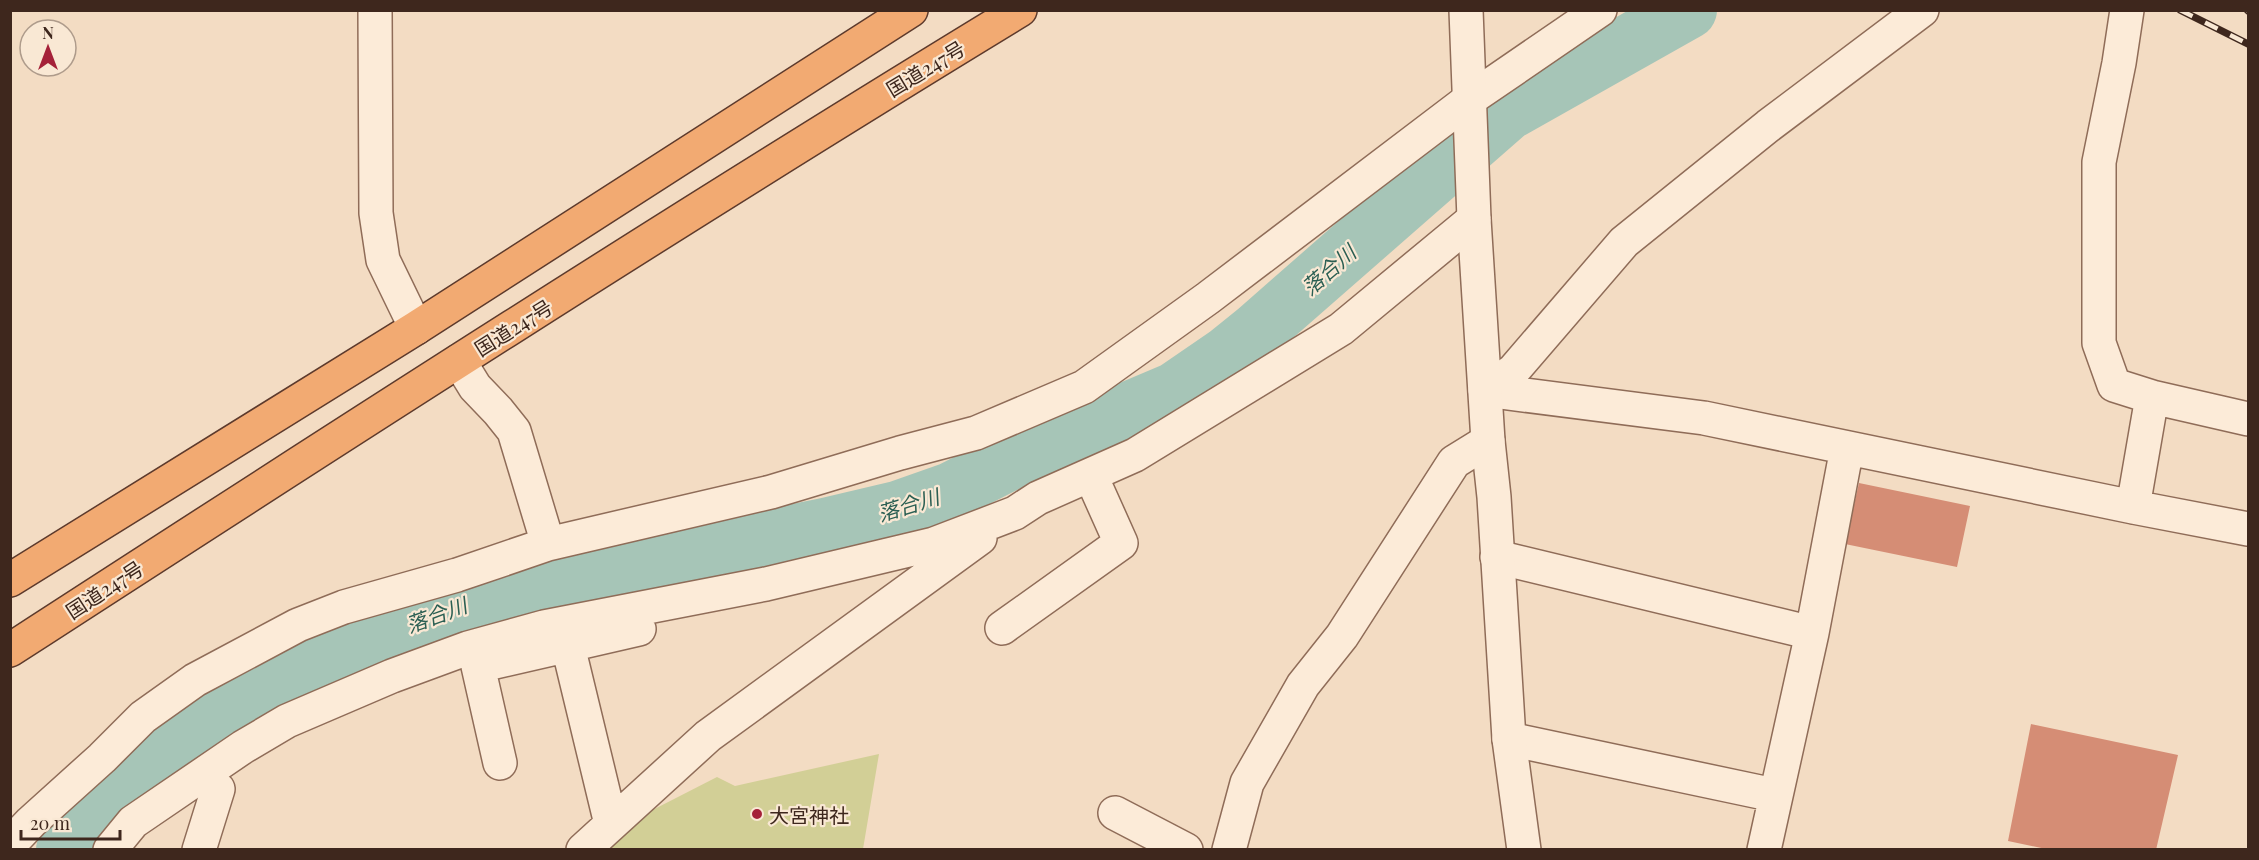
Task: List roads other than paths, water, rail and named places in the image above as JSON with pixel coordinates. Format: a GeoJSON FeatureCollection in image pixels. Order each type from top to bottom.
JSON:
{"type":"FeatureCollection","features":[{"type":"Feature","properties":{"kind":"highway"},"geometry":{"type":"LineString","coordinates":[[10,580],[416,328],[911,10]]}},
{"type":"Feature","properties":{"kind":"highway","name":"国道247号"},"geometry":{"type":"LineString","coordinates":[[10,650],[459,361],[863,106],[1020,10]]}},
{"type":"Feature","properties":{"kind":"street"},"geometry":{"type":"LineString","coordinates":[[375,10],[376,213],[383,260],[416,328]]}},
{"type":"Feature","properties":{"kind":"street"},"geometry":{"type":"LineString","coordinates":[[1466,10],[1474,219],[1488,441],[1494,496],[1509,739],[1524,849]]}},
{"type":"Feature","properties":{"kind":"street"},"geometry":{"type":"LineString","coordinates":[[10,844],[143,717],[195,680],[298,625],[344,607],[457,575],[548,544],[771,492],[900,453],[976,433],[1084,387],[1470,110],[1600,10]]}},
{"type":"Feature","properties":{"kind":"street"},"geometry":{"type":"LineString","coordinates":[[1485,390],[1514,371],[1624,242],[1768,126],[1922,10]]}},
{"type":"Feature","properties":{"kind":"street"},"geometry":{"type":"LineString","coordinates":[[2127,10],[2099,162],[2099,343],[2114,385],[2152,398],[2248,419]]}},
{"type":"Feature","properties":{"kind":"street"},"geometry":{"type":"LineString","coordinates":[[583,849],[708,736],[1015,513],[1038,498],[1135,456],[1341,329],[1474,219]]}},
{"type":"Feature","properties":{"kind":"street"},"geometry":{"type":"LineString","coordinates":[[459,361],[475,387],[514,431],[548,544]]}},
{"type":"Feature","properties":{"kind":"street"},"geometry":{"type":"LineString","coordinates":[[1485,390],[1704,418],[2133,507],[2248,528]]}},
{"type":"Feature","properties":{"kind":"street"},"geometry":{"type":"LineString","coordinates":[[2133,507],[2152,398]]}},
{"type":"Feature","properties":{"kind":"street"},"geometry":{"type":"LineString","coordinates":[[1229,849],[1247,783],[1303,685],[1341,636],[1454,462],[1488,441]]}},
{"type":"Feature","properties":{"kind":"street"},"geometry":{"type":"LineString","coordinates":[[1764,849],[1774,795],[1812,633],[1847,448]]}},
{"type":"Feature","properties":{"kind":"street"},"geometry":{"type":"LineString","coordinates":[[1002,628],[1121,543],[1091,476]]}},
{"type":"Feature","properties":{"kind":"street"},"geometry":{"type":"LineString","coordinates":[[110,849],[133,822],[243,747],[286,722],[392,676],[468,648],[544,627],[796,577],[934,544],[1015,513]]}},
{"type":"Feature","properties":{"kind":"street"},"geometry":{"type":"LineString","coordinates":[[1497,557],[1812,633]]}},
{"type":"Feature","properties":{"kind":"street"},"geometry":{"type":"LineString","coordinates":[[500,763],[478,666],[568,646],[773,594],[796,577]]}},
{"type":"Feature","properties":{"kind":"street"},"geometry":{"type":"LineString","coordinates":[[568,646],[610,824]]}},
{"type":"Feature","properties":{"kind":"street"},"geometry":{"type":"LineString","coordinates":[[1509,739],[1774,795]]}},
{"type":"Feature","properties":{"kind":"street"},"geometry":{"type":"LineString","coordinates":[[199,849],[218,789]]}},
{"type":"Feature","properties":{"kind":"street"},"geometry":{"type":"LineString","coordinates":[[1114,813],[1186,849]]}},
{"type":"Feature","properties":{"kind":"waterway","name":"落合川"},"geometry":{"type":"LineString","coordinates":[[65,850],[86,823],[131,779],[179,738],[272,683],[426,615],[452,605],[897,510],[951,491],[1014,459],[1175,391],[1226,356],[1257,331],[1507,112],[1688,10]]}},
{"type":"Feature","properties":{"kind":"railway"},"geometry":{"type":"LineString","coordinates":[[2180,10],[2248,44]]}},
{"type":"Feature","properties":{"kind":"place","name":"大宮神社"},"geometry":{"type":"Point","coordinates":[757,814]}}]}
